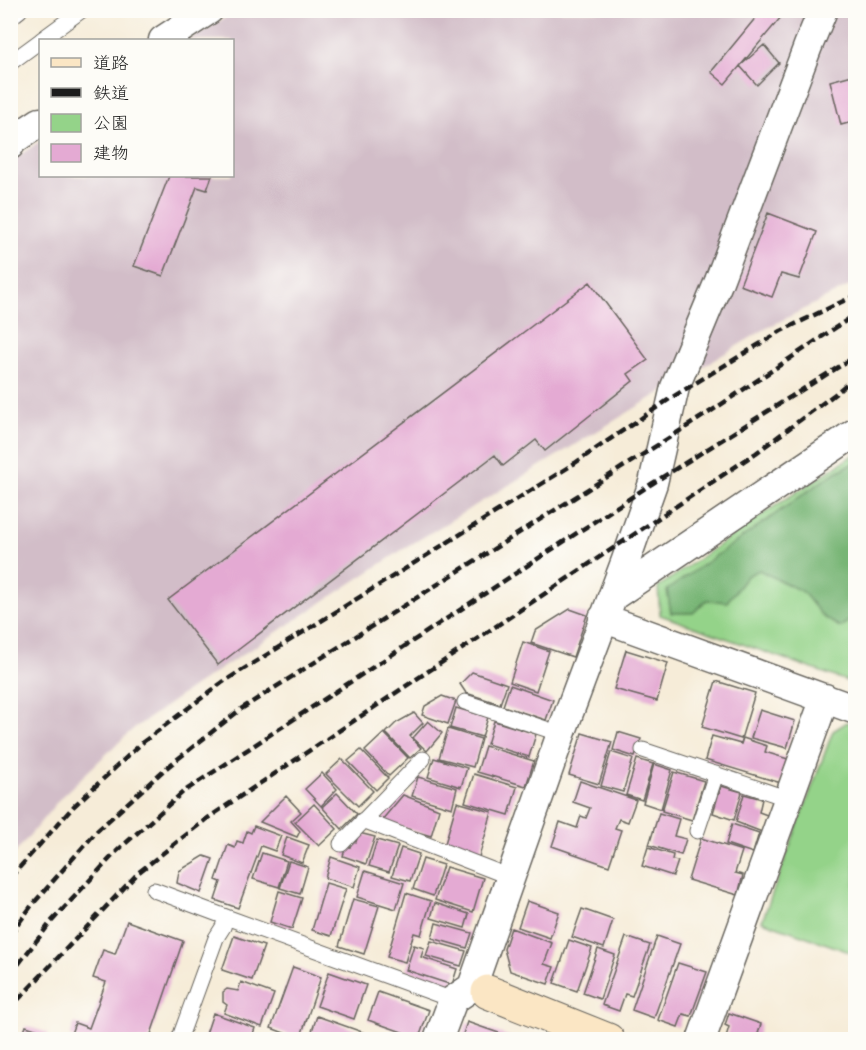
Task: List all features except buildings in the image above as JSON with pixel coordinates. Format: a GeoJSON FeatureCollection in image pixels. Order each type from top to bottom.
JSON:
{"type":"FeatureCollection","features":[{"type":"Feature","properties":{"kind":"street"},"geometry":{"type":"LineString","coordinates":[[166,39],[209,10]]}},
{"type":"Feature","properties":{"kind":"street"},"geometry":{"type":"LineString","coordinates":[[438,1040],[471,993],[510,877],[652,483],[675,387],[719,281],[823,10]]}},
{"type":"Feature","properties":{"kind":"street"},"geometry":{"type":"LineString","coordinates":[[11,142],[39,123]]}},
{"type":"Feature","properties":{"kind":"street"},"geometry":{"type":"LineString","coordinates":[[608,608],[855,432]]}},
{"type":"Feature","properties":{"kind":"street"},"geometry":{"type":"LineString","coordinates":[[608,608],[855,710]]}},
{"type":"Feature","properties":{"kind":"street"},"geometry":{"type":"LineString","coordinates":[[701,1040],[825,698]]}},
{"type":"Feature","properties":{"kind":"street"},"geometry":{"type":"LineString","coordinates":[[471,993],[608,1040]]}},
{"type":"Feature","properties":{"kind":"lane"},"geometry":{"type":"LineString","coordinates":[[10,18],[20,10]]}},
{"type":"Feature","properties":{"kind":"lane"},"geometry":{"type":"LineString","coordinates":[[44,39],[82,10]]}},
{"type":"Feature","properties":{"kind":"lane"},"geometry":{"type":"LineString","coordinates":[[10,63],[39,42]]}},
{"type":"Feature","properties":{"kind":"lane"},"geometry":{"type":"LineString","coordinates":[[465,702],[561,734]]}},
{"type":"Feature","properties":{"kind":"lane"},"geometry":{"type":"LineString","coordinates":[[643,750],[789,799]]}},
{"type":"Feature","properties":{"kind":"lane"},"geometry":{"type":"LineString","coordinates":[[340,844],[423,759]]}},
{"type":"Feature","properties":{"kind":"lane"},"geometry":{"type":"LineString","coordinates":[[697,831],[716,774]]}},
{"type":"Feature","properties":{"kind":"lane"},"geometry":{"type":"LineString","coordinates":[[363,820],[510,877]]}},
{"type":"Feature","properties":{"kind":"lane"},"geometry":{"type":"LineString","coordinates":[[154,890],[226,917],[471,993]]}},
{"type":"Feature","properties":{"kind":"lane"},"geometry":{"type":"LineString","coordinates":[[179,1040],[216,938],[226,917]]}},
{"type":"Feature","properties":{"kind":"shaded area"},"geometry":{"type":"Polygon","coordinates":[[[236,11],[855,11],[855,283],[765,329],[402,550],[196,685],[133,729],[62,796],[11,858],[10,175],[17,157],[39,142],[39,177],[234,177],[234,39],[191,39],[236,11]]]}},
{"type":"Feature","properties":{"kind":"green space"},"geometry":{"type":"Polygon","coordinates":[[[855,454],[855,684],[660,615],[658,587],[855,454]]]}},
{"type":"Feature","properties":{"kind":"green space"},"geometry":{"type":"Polygon","coordinates":[[[855,462],[856,616],[840,627],[823,617],[803,592],[759,570],[747,576],[727,602],[707,600],[693,613],[671,613],[667,590],[831,475],[855,462]]]}},
{"type":"Feature","properties":{"kind":"green space"},"geometry":{"type":"Polygon","coordinates":[[[847,722],[856,725],[855,954],[762,921],[833,731],[847,722]]]}},
{"type":"Feature","properties":{"kind":"railway"},"geometry":{"type":"LineString","coordinates":[[10,878],[74,806],[143,742],[223,682],[575,463],[671,398],[781,331],[856,295]]}},
{"type":"Feature","properties":{"kind":"railway"},"geometry":{"type":"LineString","coordinates":[[10,935],[32,905],[97,831],[165,769],[241,709],[716,408],[856,314]]}},
{"type":"Feature","properties":{"kind":"railway"},"geometry":{"type":"LineString","coordinates":[[10,975],[51,922],[117,851],[183,792],[653,483],[856,356]]}},
{"type":"Feature","properties":{"kind":"railway"},"geometry":{"type":"LineString","coordinates":[[10,1010],[139,872],[205,820],[756,453],[856,376]]}}]}
